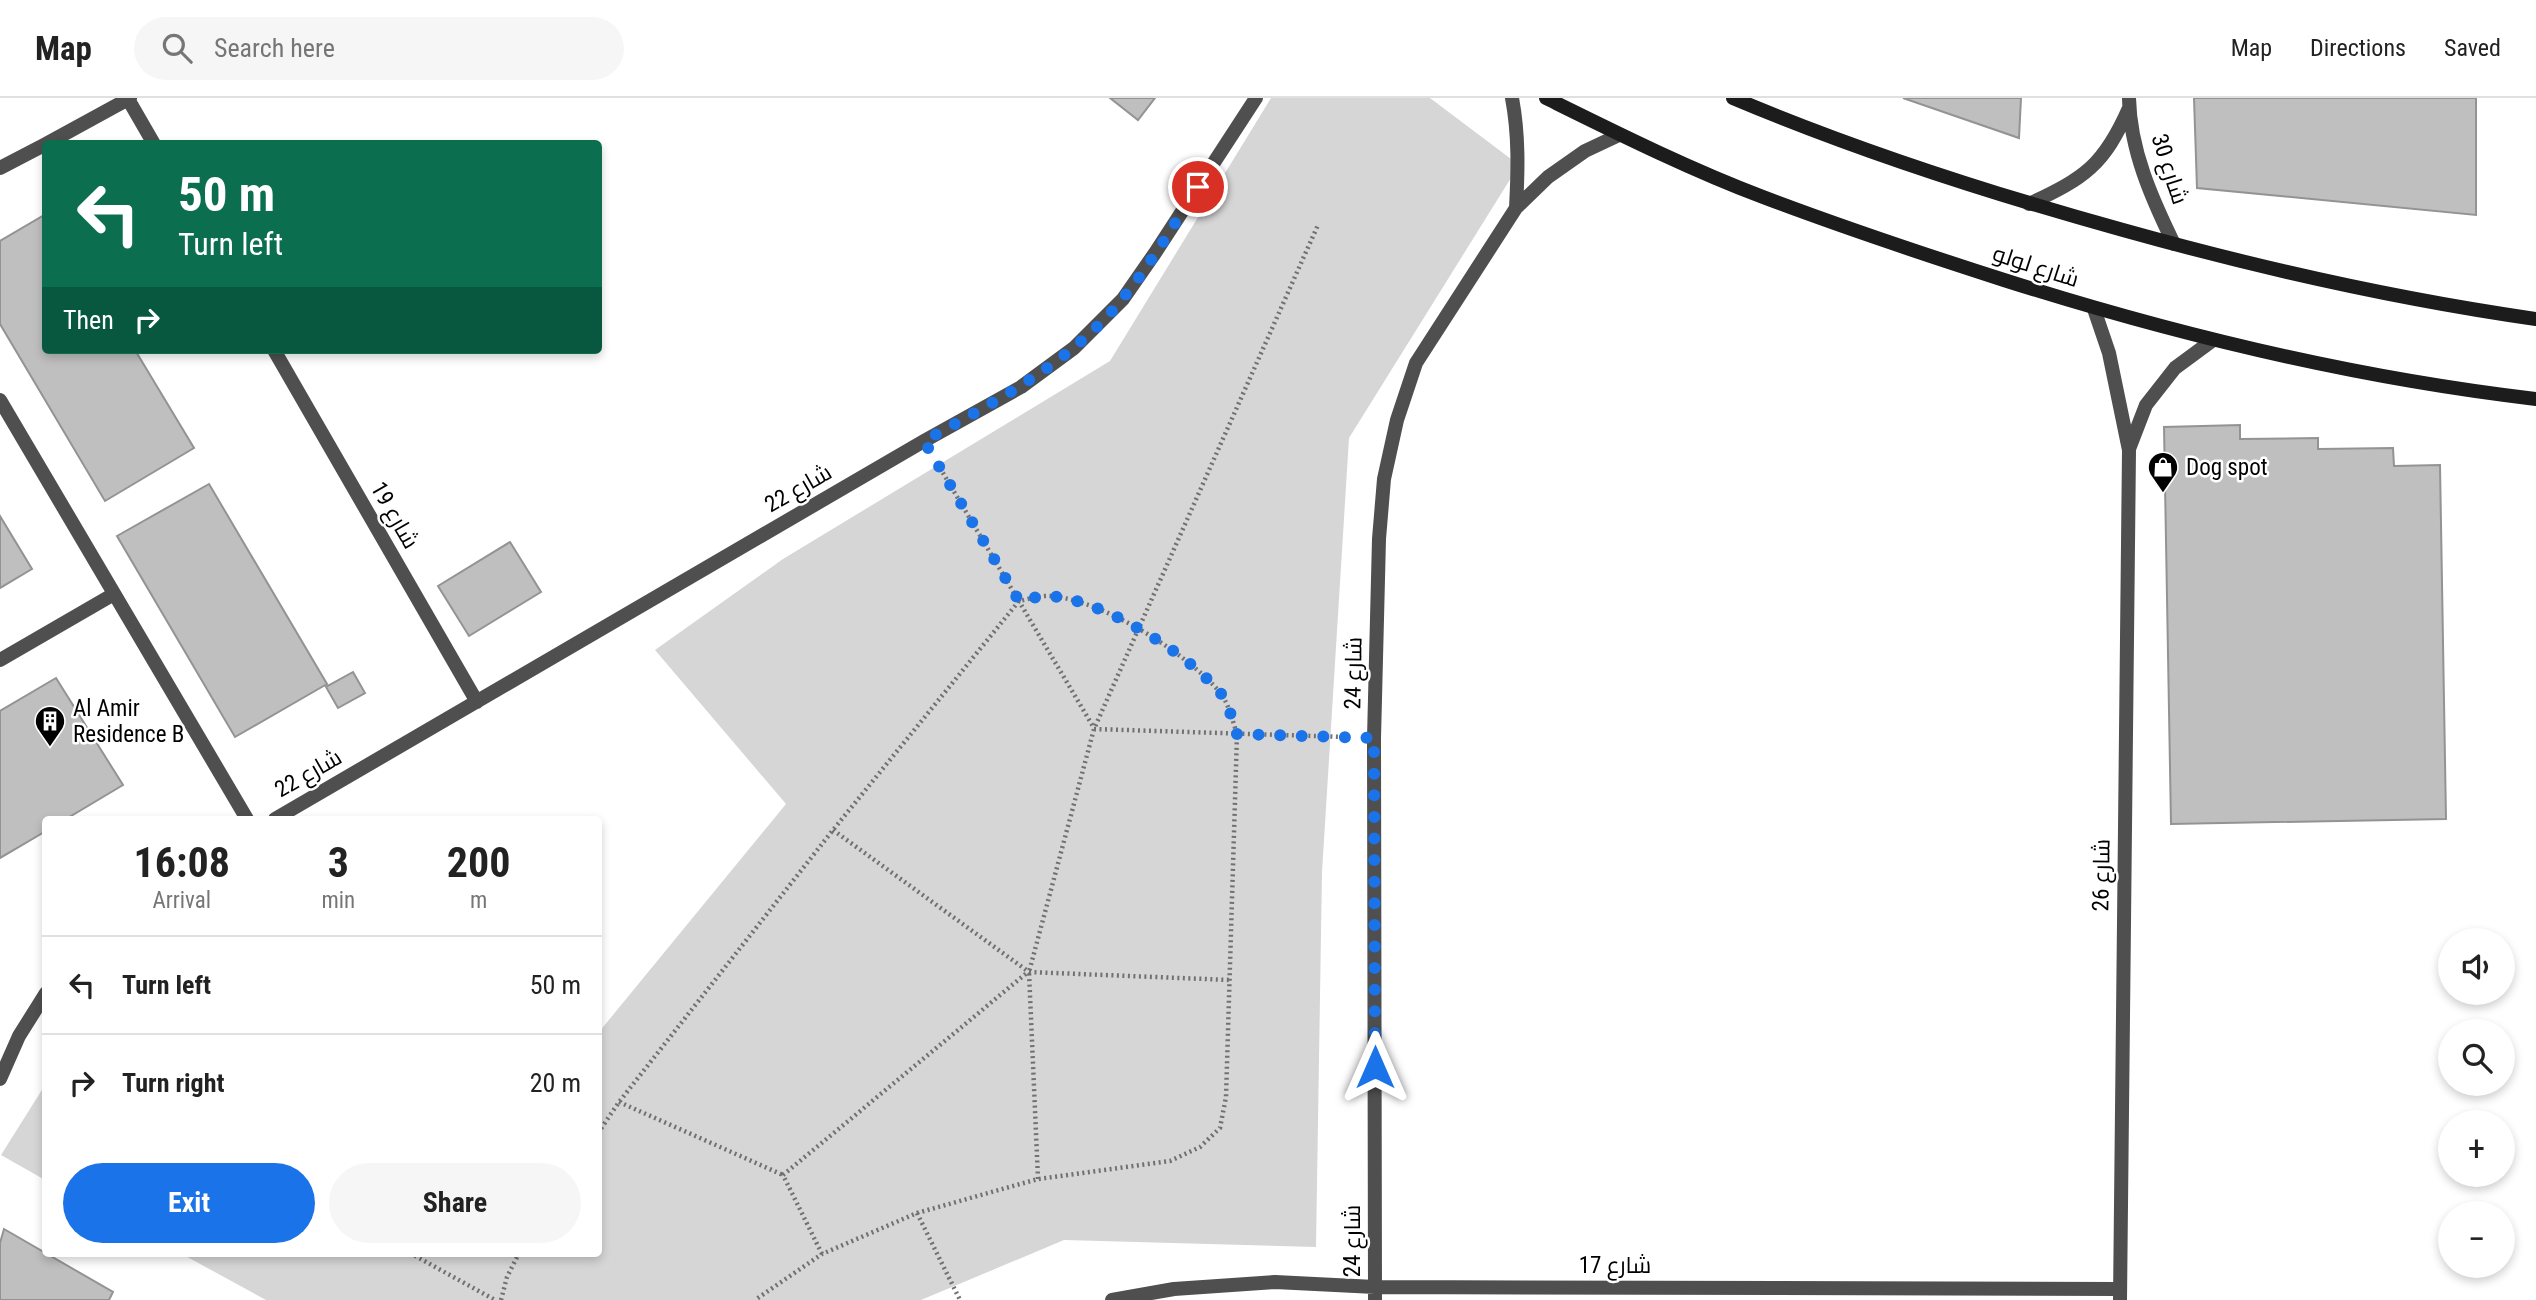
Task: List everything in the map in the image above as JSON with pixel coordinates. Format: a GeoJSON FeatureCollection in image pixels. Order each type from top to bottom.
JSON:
{"type":"FeatureCollection","features":[{"type":"Feature","properties":{"kind":"street","name":"شارع 22"},"geometry":{"type":"LineString","coordinates":[[280,816],[1021,387],[1073,348],[1123,299],[1256,98]]}},
{"type":"Feature","properties":{"kind":"street","name":"شارع 24"},"geometry":{"type":"LineString","coordinates":[[1512,98],[1519,165],[1516,208]]}},
{"type":"Feature","properties":{"kind":"street","name":"شارع لولو"},"geometry":{"type":"LineString","coordinates":[[1546,98],[1619,135],[1761,196],[1905,249],[2094,309],[2213,340],[2364,372],[2536,398]]}},
{"type":"Feature","properties":{"kind":"street"},"geometry":{"type":"LineString","coordinates":[[1732,98],[1917,170],[2029,204],[2317,280],[2460,309],[2536,320]]}},
{"type":"Feature","properties":{"kind":"street"},"geometry":{"type":"LineString","coordinates":[[53,140],[129,99],[152,140]]}},
{"type":"Feature","properties":{"kind":"street","name":"شارع 30"},"geometry":{"type":"LineString","coordinates":[[2029,204],[2064,188],[2093,167],[2115,139],[2129,102]]}},
{"type":"Feature","properties":{"kind":"street","name":"شارع 30"},"geometry":{"type":"LineString","coordinates":[[2129,102],[2135,143],[2145,178],[2174,244]]}},
{"type":"Feature","properties":{"kind":"street","name":"شارع 24"},"geometry":{"type":"LineString","coordinates":[[1375,1293],[1374,738],[1379,539],[1384,479],[1397,420],[1416,363],[1516,208],[1548,177],[1585,151],[1619,135]]}},
{"type":"Feature","properties":{"kind":"street"},"geometry":{"type":"LineString","coordinates":[[0,168],[42,146]]}},
{"type":"Feature","properties":{"kind":"street","name":"شارع 26"},"geometry":{"type":"LineString","coordinates":[[2094,309],[2109,354],[2129,450],[2120,1295]]}},
{"type":"Feature","properties":{"kind":"street","name":"شارع 26"},"geometry":{"type":"LineString","coordinates":[[2129,450],[2146,405],[2175,368],[2213,340]]}},
{"type":"Feature","properties":{"kind":"street","name":"شارع 19"},"geometry":{"type":"LineString","coordinates":[[276,354],[477,702]]}},
{"type":"Feature","properties":{"kind":"street"},"geometry":{"type":"LineString","coordinates":[[0,400],[245,816]]}},
{"type":"Feature","properties":{"kind":"street"},"geometry":{"type":"LineString","coordinates":[[0,660],[114,594]]}},
{"type":"Feature","properties":{"kind":"street"},"geometry":{"type":"LineString","coordinates":[[0,1079],[19,1036],[42,999]]}},
{"type":"Feature","properties":{"kind":"street","name":"شارع 17"},"geometry":{"type":"LineString","coordinates":[[1112,1300],[1174,1289],[1275,1282],[1375,1293],[2120,1295]]}},
{"type":"Feature","properties":{"kind":"path"},"geometry":{"type":"LineString","coordinates":[[1038,1179],[1029,972],[1094,729],[1318,225]]}},
{"type":"Feature","properties":{"kind":"path"},"geometry":{"type":"LineString","coordinates":[[924,441],[1094,729]]}},
{"type":"Feature","properties":{"kind":"path"},"geometry":{"type":"LineString","coordinates":[[602,1127],[833,830],[1019,601],[1049,595],[1082,604],[1139,627],[1219,691],[1237,734],[1226,1097],[1220,1128],[1200,1147],[1170,1161],[1038,1179],[917,1213],[822,1254],[755,1300]]}},
{"type":"Feature","properties":{"kind":"path"},"geometry":{"type":"LineString","coordinates":[[1094,729],[1374,738]]}},
{"type":"Feature","properties":{"kind":"path"},"geometry":{"type":"LineString","coordinates":[[833,830],[1029,972],[1230,980]]}},
{"type":"Feature","properties":{"kind":"path"},"geometry":{"type":"LineString","coordinates":[[783,1175],[1029,972]]}},
{"type":"Feature","properties":{"kind":"path"},"geometry":{"type":"LineString","coordinates":[[619,1102],[783,1175],[822,1254]]}},
{"type":"Feature","properties":{"kind":"path"},"geometry":{"type":"LineString","coordinates":[[917,1213],[960,1300]]}},
{"type":"Feature","properties":{"kind":"path"},"geometry":{"type":"LineString","coordinates":[[417,1257],[495,1300]]}},
{"type":"Feature","properties":{"kind":"path"},"geometry":{"type":"LineString","coordinates":[[501,1300],[517,1257]]}},
{"type":"Feature","properties":{"kind":"shaded area"},"geometry":{"type":"Polygon","coordinates":[[[1271,98],[1430,98],[1519,165],[1349,438],[1322,872],[1316,1247],[1064,1240],[921,1300],[266,1300],[187,1257],[602,1257],[602,1028],[786,804],[655,650],[783,559],[1110,361],[1271,98]]]}},
{"type":"Feature","properties":{"kind":"shaded area"},"geometry":{"type":"Polygon","coordinates":[[[42,1090],[42,1178],[1,1155],[42,1090]]]}},
{"type":"Feature","properties":{"kind":"building"},"geometry":{"type":"Polygon","coordinates":[[[1110,98],[1155,98],[1138,120],[1110,98]]]}},
{"type":"Feature","properties":{"kind":"building"},"geometry":{"type":"Polygon","coordinates":[[[1903,98],[2021,98],[2019,138],[1903,98]]]}},
{"type":"Feature","properties":{"kind":"building"},"geometry":{"type":"Polygon","coordinates":[[[2194,98],[2476,98],[2476,215],[2197,188],[2194,98]]]}},
{"type":"Feature","properties":{"kind":"building"},"geometry":{"type":"Polygon","coordinates":[[[42,216],[42,354],[137,354],[194,448],[105,501],[0,324],[0,241],[42,216]]]}},
{"type":"Feature","properties":{"kind":"building"},"geometry":{"type":"Polygon","coordinates":[[[2240,425],[2240,439],[2318,438],[2318,449],[2393,448],[2394,466],[2440,465],[2446,819],[2171,824],[2164,427],[2240,425]]]}},
{"type":"Feature","properties":{"kind":"building"},"geometry":{"type":"Polygon","coordinates":[[[209,484],[327,684],[235,737],[117,536],[209,484]]]}},
{"type":"Feature","properties":{"kind":"building"},"geometry":{"type":"Polygon","coordinates":[[[0,516],[32,569],[0,588],[0,516]]]}},
{"type":"Feature","properties":{"kind":"building"},"geometry":{"type":"Polygon","coordinates":[[[510,542],[541,592],[469,636],[438,586],[510,542]]]}},
{"type":"Feature","properties":{"kind":"building"},"geometry":{"type":"Polygon","coordinates":[[[353,672],[365,693],[338,708],[326,687],[353,672]]]}},
{"type":"Feature","properties":{"kind":"building","name":"Al Amir Residence B"},"geometry":{"type":"Polygon","coordinates":[[[56,678],[123,785],[71,816],[42,816],[42,833],[0,858],[0,711],[56,678]]]}},
{"type":"Feature","properties":{"kind":"building"},"geometry":{"type":"Polygon","coordinates":[[[4,1229],[42,1251],[42,1257],[52,1257],[113,1292],[109,1300],[0,1300],[0,1243],[4,1229]]]}},
{"type":"Feature","properties":{"kind":"place","name":"Dog spot"},"geometry":{"type":"Point","coordinates":[2163,494]}},
{"type":"Feature","properties":{"kind":"place","name":"Al Amir Residence B"},"geometry":{"type":"Point","coordinates":[50,748]}},
{"type":"Feature","properties":{"kind":"route"},"geometry":{"type":"LineString","coordinates":[[1198,187],[1123,299],[1073,348],[1021,387],[924,441],[1019,601],[1049,595],[1082,604],[1139,627],[1219,691],[1237,734],[1374,738],[1375,1067]]}}]}
